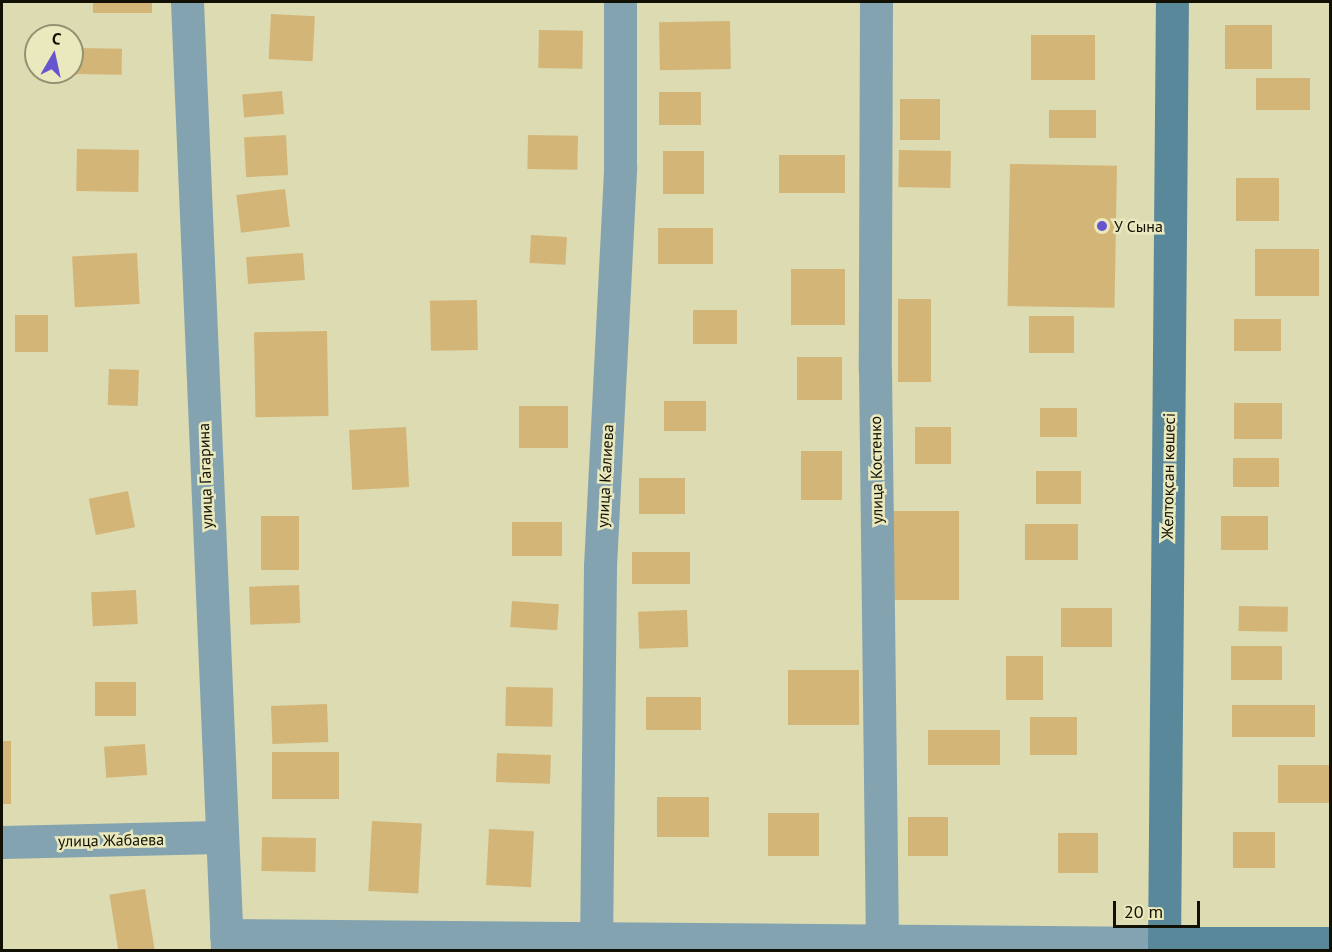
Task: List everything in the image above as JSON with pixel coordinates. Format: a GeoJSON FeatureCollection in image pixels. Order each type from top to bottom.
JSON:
{"type":"FeatureCollection","features":[{"type":"Feature","properties":{"kind":"main road","name":"Желтоқсан көшесі"},"geometry":{"type":"LineString","coordinates":[[1164,947],[1172,2]]}},
{"type":"Feature","properties":{"kind":"main road"},"geometry":{"type":"LineString","coordinates":[[1164,947],[1330,943]]}},
{"type":"Feature","properties":{"kind":"street","name":"улица Гагарина"},"geometry":{"type":"LineString","coordinates":[[187,2],[226,943]]}},
{"type":"Feature","properties":{"kind":"street","name":"улица Калиева"},"geometry":{"type":"LineString","coordinates":[[596,945],[600,566],[620,166],[620,2]]}},
{"type":"Feature","properties":{"kind":"street","name":"улица Костенко"},"geometry":{"type":"LineString","coordinates":[[876,2],[875,370],[882,939]]}},
{"type":"Feature","properties":{"kind":"street","name":"улица Жабаева"},"geometry":{"type":"LineString","coordinates":[[2,842],[220,837]]}},
{"type":"Feature","properties":{"kind":"street"},"geometry":{"type":"LineString","coordinates":[[226,943],[596,945],[882,939],[1164,947]]}},
{"type":"Feature","properties":{"kind":"building"},"geometry":{"type":"Polygon","coordinates":[[[93,2],[152,2],[152,13],[93,13],[93,2]]]}},
{"type":"Feature","properties":{"kind":"building"},"geometry":{"type":"Polygon","coordinates":[[[271,14],[315,16],[313,61],[269,59],[271,14]]]}},
{"type":"Feature","properties":{"kind":"building"},"geometry":{"type":"Polygon","coordinates":[[[730,21],[731,69],[660,70],[659,22],[730,21]]]}},
{"type":"Feature","properties":{"kind":"building"},"geometry":{"type":"Polygon","coordinates":[[[1225,25],[1272,25],[1272,69],[1225,69],[1225,25]]]}},
{"type":"Feature","properties":{"kind":"building"},"geometry":{"type":"Polygon","coordinates":[[[539,30],[583,31],[582,69],[538,68],[539,30]]]}},
{"type":"Feature","properties":{"kind":"building"},"geometry":{"type":"Polygon","coordinates":[[[1031,35],[1095,35],[1095,80],[1031,80],[1031,35]]]}},
{"type":"Feature","properties":{"kind":"building"},"geometry":{"type":"Polygon","coordinates":[[[84,48],[122,49],[122,75],[84,74],[84,48]]]}},
{"type":"Feature","properties":{"kind":"building"},"geometry":{"type":"Polygon","coordinates":[[[1256,78],[1310,78],[1310,110],[1256,110],[1256,78]]]}},
{"type":"Feature","properties":{"kind":"building"},"geometry":{"type":"Polygon","coordinates":[[[282,91],[284,114],[244,117],[242,94],[282,91]]]}},
{"type":"Feature","properties":{"kind":"building"},"geometry":{"type":"Polygon","coordinates":[[[659,92],[701,92],[701,125],[659,125],[659,92]]]}},
{"type":"Feature","properties":{"kind":"building"},"geometry":{"type":"Polygon","coordinates":[[[900,99],[940,99],[940,140],[900,140],[900,99]]]}},
{"type":"Feature","properties":{"kind":"building"},"geometry":{"type":"Polygon","coordinates":[[[1049,110],[1096,110],[1096,138],[1049,138],[1049,110]]]}},
{"type":"Feature","properties":{"kind":"building"},"geometry":{"type":"Polygon","coordinates":[[[286,135],[288,175],[246,177],[244,137],[286,135]]]}},
{"type":"Feature","properties":{"kind":"building"},"geometry":{"type":"Polygon","coordinates":[[[528,135],[578,136],[577,170],[527,169],[528,135]]]}},
{"type":"Feature","properties":{"kind":"building"},"geometry":{"type":"Polygon","coordinates":[[[77,149],[139,150],[138,192],[76,191],[77,149]]]}},
{"type":"Feature","properties":{"kind":"building"},"geometry":{"type":"Polygon","coordinates":[[[899,150],[951,151],[950,188],[898,187],[899,150]]]}},
{"type":"Feature","properties":{"kind":"building"},"geometry":{"type":"Polygon","coordinates":[[[663,151],[704,151],[704,194],[663,194],[663,151]]]}},
{"type":"Feature","properties":{"kind":"building"},"geometry":{"type":"Polygon","coordinates":[[[779,155],[845,155],[845,193],[779,193],[779,155]]]}},
{"type":"Feature","properties":{"kind":"building"},"geometry":{"type":"Polygon","coordinates":[[[1010,164],[1117,166],[1115,308],[1008,306],[1010,164]]]}},
{"type":"Feature","properties":{"kind":"building"},"geometry":{"type":"Polygon","coordinates":[[[1236,178],[1279,178],[1279,221],[1236,221],[1236,178]]]}},
{"type":"Feature","properties":{"kind":"building"},"geometry":{"type":"Polygon","coordinates":[[[285,189],[290,227],[241,233],[236,195],[285,189]]]}},
{"type":"Feature","properties":{"kind":"building"},"geometry":{"type":"Polygon","coordinates":[[[658,228],[713,228],[713,264],[658,264],[658,228]]]}},
{"type":"Feature","properties":{"kind":"building"},"geometry":{"type":"Polygon","coordinates":[[[531,235],[567,237],[565,265],[530,263],[531,235]]]}},
{"type":"Feature","properties":{"kind":"building"},"geometry":{"type":"Polygon","coordinates":[[[1255,249],[1319,249],[1319,296],[1255,296],[1255,249]]]}},
{"type":"Feature","properties":{"kind":"building"},"geometry":{"type":"Polygon","coordinates":[[[137,253],[140,304],[75,307],[72,256],[137,253]]]}},
{"type":"Feature","properties":{"kind":"building"},"geometry":{"type":"Polygon","coordinates":[[[303,253],[305,280],[248,284],[246,257],[303,253]]]}},
{"type":"Feature","properties":{"kind":"building"},"geometry":{"type":"Polygon","coordinates":[[[791,269],[845,269],[845,325],[791,325],[791,269]]]}},
{"type":"Feature","properties":{"kind":"building"},"geometry":{"type":"Polygon","coordinates":[[[898,299],[931,299],[931,382],[898,382],[898,299]]]}},
{"type":"Feature","properties":{"kind":"building"},"geometry":{"type":"Polygon","coordinates":[[[477,300],[478,350],[431,351],[430,301],[477,300]]]}},
{"type":"Feature","properties":{"kind":"building"},"geometry":{"type":"Polygon","coordinates":[[[693,310],[737,310],[737,344],[693,344],[693,310]]]}},
{"type":"Feature","properties":{"kind":"building"},"geometry":{"type":"Polygon","coordinates":[[[15,315],[48,315],[48,352],[15,352],[15,315]]]}},
{"type":"Feature","properties":{"kind":"building"},"geometry":{"type":"Polygon","coordinates":[[[1029,316],[1074,316],[1074,353],[1029,353],[1029,316]]]}},
{"type":"Feature","properties":{"kind":"building"},"geometry":{"type":"Polygon","coordinates":[[[1234,319],[1281,319],[1281,351],[1234,351],[1234,319]]]}},
{"type":"Feature","properties":{"kind":"building"},"geometry":{"type":"Polygon","coordinates":[[[327,331],[328,416],[255,417],[254,332],[327,331]]]}},
{"type":"Feature","properties":{"kind":"building"},"geometry":{"type":"Polygon","coordinates":[[[797,357],[842,357],[842,400],[797,400],[797,357]]]}},
{"type":"Feature","properties":{"kind":"building"},"geometry":{"type":"Polygon","coordinates":[[[109,369],[139,370],[138,406],[108,405],[109,369]]]}},
{"type":"Feature","properties":{"kind":"building"},"geometry":{"type":"Polygon","coordinates":[[[664,401],[706,401],[706,431],[664,431],[664,401]]]}},
{"type":"Feature","properties":{"kind":"building"},"geometry":{"type":"Polygon","coordinates":[[[1234,403],[1282,403],[1282,439],[1234,439],[1234,403]]]}},
{"type":"Feature","properties":{"kind":"building"},"geometry":{"type":"Polygon","coordinates":[[[519,406],[568,406],[568,448],[519,448],[519,406]]]}},
{"type":"Feature","properties":{"kind":"building"},"geometry":{"type":"Polygon","coordinates":[[[1040,408],[1077,408],[1077,437],[1040,437],[1040,408]]]}},
{"type":"Feature","properties":{"kind":"building"},"geometry":{"type":"Polygon","coordinates":[[[406,427],[409,487],[352,490],[349,430],[406,427]]]}},
{"type":"Feature","properties":{"kind":"building"},"geometry":{"type":"Polygon","coordinates":[[[915,427],[951,427],[951,464],[915,464],[915,427]]]}},
{"type":"Feature","properties":{"kind":"building"},"geometry":{"type":"Polygon","coordinates":[[[801,451],[842,451],[842,500],[801,500],[801,451]]]}},
{"type":"Feature","properties":{"kind":"building"},"geometry":{"type":"Polygon","coordinates":[[[1233,458],[1279,458],[1279,487],[1233,487],[1233,458]]]}},
{"type":"Feature","properties":{"kind":"building"},"geometry":{"type":"Polygon","coordinates":[[[1036,471],[1081,471],[1081,504],[1036,504],[1036,471]]]}},
{"type":"Feature","properties":{"kind":"building"},"geometry":{"type":"Polygon","coordinates":[[[639,478],[685,478],[685,514],[639,514],[639,478]]]}},
{"type":"Feature","properties":{"kind":"building"},"geometry":{"type":"Polygon","coordinates":[[[128,491],[135,527],[96,535],[89,499],[128,491]]]}},
{"type":"Feature","properties":{"kind":"building"},"geometry":{"type":"Polygon","coordinates":[[[892,511],[959,511],[959,600],[892,600],[892,511]]]}},
{"type":"Feature","properties":{"kind":"building"},"geometry":{"type":"Polygon","coordinates":[[[261,516],[299,516],[299,570],[261,570],[261,516]]]}},
{"type":"Feature","properties":{"kind":"building"},"geometry":{"type":"Polygon","coordinates":[[[1221,516],[1268,516],[1268,550],[1221,550],[1221,516]]]}},
{"type":"Feature","properties":{"kind":"building"},"geometry":{"type":"Polygon","coordinates":[[[512,522],[562,522],[562,556],[512,556],[512,522]]]}},
{"type":"Feature","properties":{"kind":"building"},"geometry":{"type":"Polygon","coordinates":[[[1025,524],[1078,524],[1078,560],[1025,560],[1025,524]]]}},
{"type":"Feature","properties":{"kind":"building"},"geometry":{"type":"Polygon","coordinates":[[[632,552],[690,552],[690,584],[632,584],[632,552]]]}},
{"type":"Feature","properties":{"kind":"building"},"geometry":{"type":"Polygon","coordinates":[[[299,585],[300,623],[250,625],[249,587],[299,585]]]}},
{"type":"Feature","properties":{"kind":"building"},"geometry":{"type":"Polygon","coordinates":[[[136,590],[138,624],[93,626],[91,592],[136,590]]]}},
{"type":"Feature","properties":{"kind":"building"},"geometry":{"type":"Polygon","coordinates":[[[512,601],[559,604],[557,630],[510,627],[512,601]]]}},
{"type":"Feature","properties":{"kind":"building"},"geometry":{"type":"Polygon","coordinates":[[[1239,606],[1288,607],[1288,632],[1239,631],[1239,606]]]}},
{"type":"Feature","properties":{"kind":"building"},"geometry":{"type":"Polygon","coordinates":[[[1061,608],[1112,608],[1112,647],[1061,647],[1061,608]]]}},
{"type":"Feature","properties":{"kind":"building"},"geometry":{"type":"Polygon","coordinates":[[[687,610],[688,647],[639,649],[638,612],[687,610]]]}},
{"type":"Feature","properties":{"kind":"building"},"geometry":{"type":"Polygon","coordinates":[[[1231,646],[1282,646],[1282,680],[1231,680],[1231,646]]]}},
{"type":"Feature","properties":{"kind":"building"},"geometry":{"type":"Polygon","coordinates":[[[1006,656],[1043,656],[1043,700],[1006,700],[1006,656]]]}},
{"type":"Feature","properties":{"kind":"building"},"geometry":{"type":"Polygon","coordinates":[[[788,670],[859,670],[859,725],[788,725],[788,670]]]}},
{"type":"Feature","properties":{"kind":"building"},"geometry":{"type":"Polygon","coordinates":[[[95,682],[136,682],[136,716],[95,716],[95,682]]]}},
{"type":"Feature","properties":{"kind":"building"},"geometry":{"type":"Polygon","coordinates":[[[506,687],[553,688],[552,727],[505,726],[506,687]]]}},
{"type":"Feature","properties":{"kind":"building"},"geometry":{"type":"Polygon","coordinates":[[[646,697],[701,697],[701,730],[646,730],[646,697]]]}},
{"type":"Feature","properties":{"kind":"building"},"geometry":{"type":"Polygon","coordinates":[[[327,704],[328,742],[272,744],[271,706],[327,704]]]}},
{"type":"Feature","properties":{"kind":"building"},"geometry":{"type":"Polygon","coordinates":[[[1232,705],[1315,705],[1315,737],[1232,737],[1232,705]]]}},
{"type":"Feature","properties":{"kind":"building"},"geometry":{"type":"Polygon","coordinates":[[[1030,717],[1077,717],[1077,755],[1030,755],[1030,717]]]}},
{"type":"Feature","properties":{"kind":"building"},"geometry":{"type":"Polygon","coordinates":[[[928,730],[1000,730],[1000,765],[928,765],[928,730]]]}},
{"type":"Feature","properties":{"kind":"building"},"geometry":{"type":"Polygon","coordinates":[[[2,741],[11,741],[11,804],[2,804],[2,741]]]}},
{"type":"Feature","properties":{"kind":"building"},"geometry":{"type":"Polygon","coordinates":[[[145,744],[147,775],[106,778],[104,747],[145,744]]]}},
{"type":"Feature","properties":{"kind":"building"},"geometry":{"type":"Polygon","coordinates":[[[272,752],[339,752],[339,799],[272,799],[272,752]]]}},
{"type":"Feature","properties":{"kind":"building"},"geometry":{"type":"Polygon","coordinates":[[[497,753],[551,755],[550,784],[496,782],[497,753]]]}},
{"type":"Feature","properties":{"kind":"building"},"geometry":{"type":"Polygon","coordinates":[[[1278,765],[1330,765],[1330,803],[1278,803],[1278,765]]]}},
{"type":"Feature","properties":{"kind":"building"},"geometry":{"type":"Polygon","coordinates":[[[657,797],[709,797],[709,837],[657,837],[657,797]]]}},
{"type":"Feature","properties":{"kind":"building"},"geometry":{"type":"Polygon","coordinates":[[[768,813],[819,813],[819,856],[768,856],[768,813]]]}},
{"type":"Feature","properties":{"kind":"building"},"geometry":{"type":"Polygon","coordinates":[[[908,817],[948,817],[948,856],[908,856],[908,817]]]}},
{"type":"Feature","properties":{"kind":"building"},"geometry":{"type":"Polygon","coordinates":[[[372,821],[422,824],[418,894],[368,891],[372,821]]]}},
{"type":"Feature","properties":{"kind":"building"},"geometry":{"type":"Polygon","coordinates":[[[489,829],[534,831],[531,887],[486,885],[489,829]]]}},
{"type":"Feature","properties":{"kind":"building"},"geometry":{"type":"Polygon","coordinates":[[[1233,832],[1275,832],[1275,868],[1233,868],[1233,832]]]}},
{"type":"Feature","properties":{"kind":"building"},"geometry":{"type":"Polygon","coordinates":[[[1058,833],[1098,833],[1098,873],[1058,873],[1058,833]]]}},
{"type":"Feature","properties":{"kind":"building"},"geometry":{"type":"Polygon","coordinates":[[[262,837],[316,838],[315,872],[261,871],[262,837]]]}},
{"type":"Feature","properties":{"kind":"building"},"geometry":{"type":"Polygon","coordinates":[[[145,889],[155,950],[118,950],[109,895],[145,889]]]}},
{"type":"Feature","properties":{"kind":"place","name":"У Сына"},"geometry":{"type":"Point","coordinates":[1102,226]}}]}
